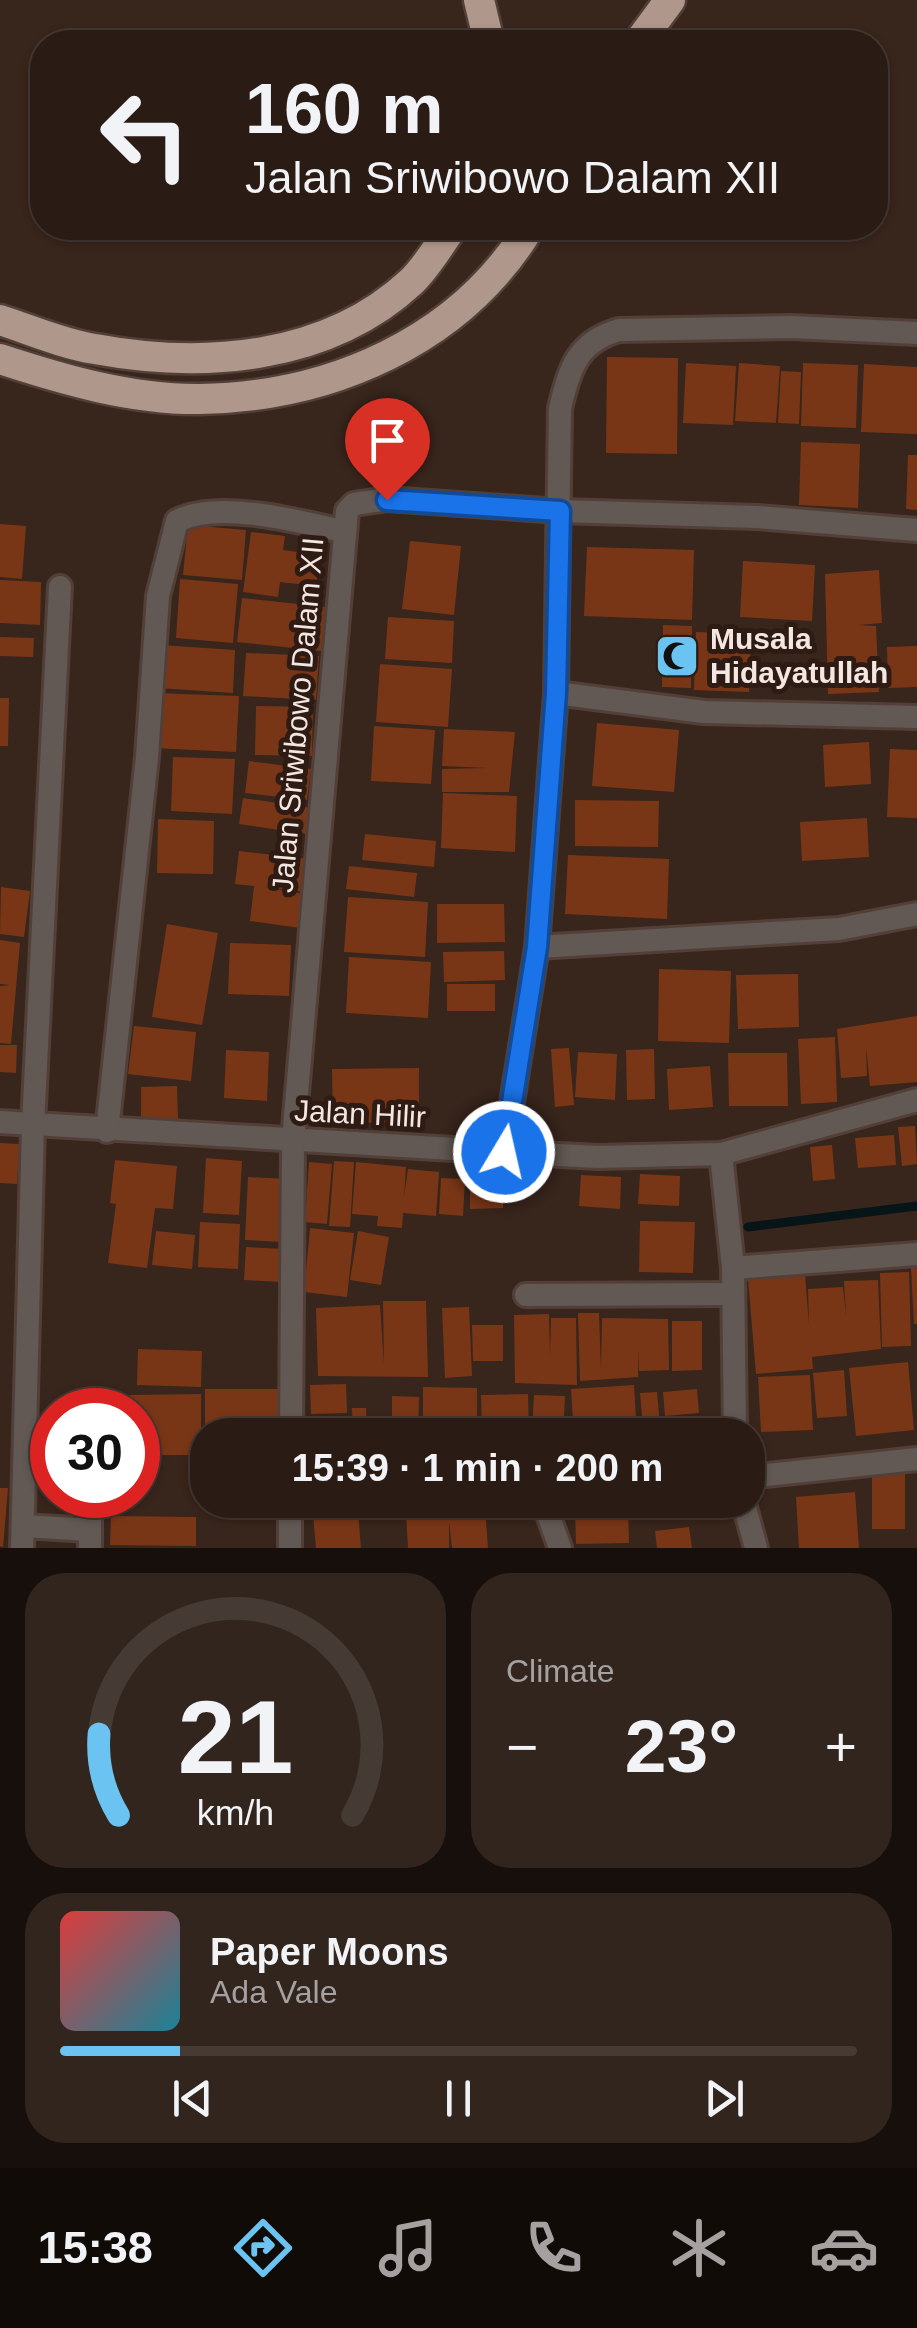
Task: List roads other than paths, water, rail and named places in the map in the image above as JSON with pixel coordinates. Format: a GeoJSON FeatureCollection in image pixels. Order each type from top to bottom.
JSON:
{"type":"FeatureCollection","features":[{"type":"Feature","properties":{"kind":"highway"},"geometry":{"type":"LineString","coordinates":[[480,0],[486,30]]}},
{"type":"Feature","properties":{"kind":"highway"},"geometry":{"type":"LineString","coordinates":[[648,30],[670,0]]}},
{"type":"Feature","properties":{"kind":"highway"},"geometry":{"type":"LineString","coordinates":[[0,320],[93,349],[200,359],[301,346],[359,322],[413,280],[443,240]]}},
{"type":"Feature","properties":{"kind":"highway"},"geometry":{"type":"LineString","coordinates":[[0,359],[77,384],[200,399],[317,384],[408,348],[464,308],[519,240]]}},
{"type":"Feature","properties":{"kind":"street"},"geometry":{"type":"LineString","coordinates":[[504,1152],[537,947],[556,693],[560,408],[580,353],[596,336],[620,330],[792,327],[917,332]]}},
{"type":"Feature","properties":{"kind":"street","name":"Jalan Sriwibowo Dalam XII"},"geometry":{"type":"LineString","coordinates":[[291,1418],[293,1140],[346,512],[368,500],[757,517],[917,530]]}},
{"type":"Feature","properties":{"kind":"street"},"geometry":{"type":"LineString","coordinates":[[107,1131],[147,758],[158,596],[177,521],[211,512],[290,519],[342,531]]}},
{"type":"Feature","properties":{"kind":"street"},"geometry":{"type":"LineString","coordinates":[[60,586],[33,1125],[23,1537],[90,1539]]}},
{"type":"Feature","properties":{"kind":"street"},"geometry":{"type":"LineString","coordinates":[[556,693],[704,712],[917,716]]}},
{"type":"Feature","properties":{"kind":"street"},"geometry":{"type":"LineString","coordinates":[[537,947],[839,929],[917,914]]}},
{"type":"Feature","properties":{"kind":"street","name":"Jalan Hilir"},"geometry":{"type":"LineString","coordinates":[[0,1122],[504,1152],[598,1156],[721,1154],[917,1100]]}},
{"type":"Feature","properties":{"kind":"street"},"geometry":{"type":"LineString","coordinates":[[721,1154],[733,1268],[735,1418]]}},
{"type":"Feature","properties":{"kind":"street"},"geometry":{"type":"LineString","coordinates":[[733,1268],[917,1254]]}},
{"type":"Feature","properties":{"kind":"street"},"geometry":{"type":"LineString","coordinates":[[526,1295],[733,1294]]}},
{"type":"Feature","properties":{"kind":"street"},"geometry":{"type":"LineString","coordinates":[[765,1475],[917,1459]]}},
{"type":"Feature","properties":{"kind":"street"},"geometry":{"type":"LineString","coordinates":[[290,1518],[290,1548]]}},
{"type":"Feature","properties":{"kind":"street"},"geometry":{"type":"LineString","coordinates":[[549,1518],[560,1548]]}},
{"type":"Feature","properties":{"kind":"street"},"geometry":{"type":"LineString","coordinates":[[748,1518],[756,1548]]}},
{"type":"Feature","properties":{"kind":"waterway"},"geometry":{"type":"LineString","coordinates":[[748,1227],[917,1206]]}},
{"type":"Feature","properties":{"kind":"place","name":"Musala Hidayatullah"},"geometry":{"type":"Point","coordinates":[677,656]}}]}
